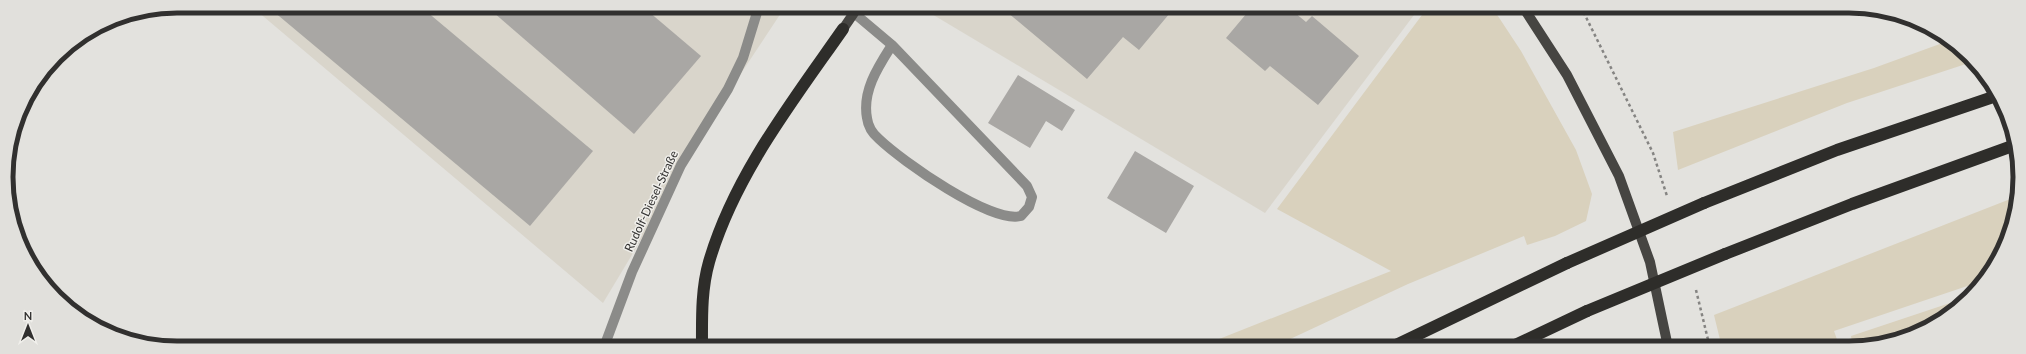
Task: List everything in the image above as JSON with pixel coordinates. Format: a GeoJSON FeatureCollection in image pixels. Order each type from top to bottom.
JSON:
{"type":"FeatureCollection","features":[{"type":"Feature","properties":{"kind":"highway"},"geometry":{"type":"LineString","coordinates":[[702,341],[702,308],[709,263],[732,202],[770,135],[842,29]]}},
{"type":"Feature","properties":{"kind":"highway"},"geometry":{"type":"LineString","coordinates":[[1404,341],[1566,263],[1704,203],[1838,150],[1992,97]]}},
{"type":"Feature","properties":{"kind":"highway"},"geometry":{"type":"LineString","coordinates":[[1524,341],[1587,311],[1726,254],[1852,204],[2010,147]]}},
{"type":"Feature","properties":{"kind":"main road"},"geometry":{"type":"LineString","coordinates":[[842,29],[854,13]]}},
{"type":"Feature","properties":{"kind":"main road"},"geometry":{"type":"LineString","coordinates":[[1528,13],[1567,75],[1620,176],[1650,262],[1667,341]]}},
{"type":"Feature","properties":{"kind":"street","name":"Rudolf-Diesel-Straße"},"geometry":{"type":"LineString","coordinates":[[606,341],[632,272],[681,165],[728,89],[743,58],[757,13]]}},
{"type":"Feature","properties":{"kind":"street"},"geometry":{"type":"LineString","coordinates":[[859,13],[892,45],[1027,186],[1032,197],[1029,207],[1021,216],[1006,217],[992,213],[961,197],[878,139],[870,129],[867,119],[866,96],[874,75],[892,45]]}},
{"type":"Feature","properties":{"kind":"path"},"geometry":{"type":"LineString","coordinates":[[1584,13],[1653,153],[1667,197]]}},
{"type":"Feature","properties":{"kind":"path"},"geometry":{"type":"LineString","coordinates":[[1695,285],[1708,341]]}},
{"type":"Feature","properties":{"kind":"shaded area"},"geometry":{"type":"Polygon","coordinates":[[[259,13],[781,13],[738,78],[603,303],[259,13]]]}},
{"type":"Feature","properties":{"kind":"shaded area"},"geometry":{"type":"Polygon","coordinates":[[[930,13],[1415,13],[1265,213],[930,13]]]}},
{"type":"Feature","properties":{"kind":"shaded area"},"geometry":{"type":"Polygon","coordinates":[[[1424,13],[1496,13],[1521,51],[1576,150],[1592,194],[1586,221],[1555,236],[1527,245],[1524,236],[1408,284],[1286,341],[1214,341],[1391,271],[1277,209],[1424,13]]]}},
{"type":"Feature","properties":{"kind":"shaded area"},"geometry":{"type":"Polygon","coordinates":[[[1943,43],[1967,64],[1847,103],[1678,170],[1673,132],[1874,68],[1943,43]]]}},
{"type":"Feature","properties":{"kind":"shaded area"},"geometry":{"type":"Polygon","coordinates":[[[2012,198],[2001,240],[1991,259],[1973,284],[1834,331],[1838,341],[1720,341],[1714,315],[2012,198]]]}},
{"type":"Feature","properties":{"kind":"shaded area"},"geometry":{"type":"Polygon","coordinates":[[[1956,301],[1931,319],[1912,329],[1870,340],[1852,341],[1851,336],[1956,301]]]}},
{"type":"Feature","properties":{"kind":"building"},"geometry":{"type":"Polygon","coordinates":[[[275,13],[428,13],[593,151],[530,226],[275,13]]]}},
{"type":"Feature","properties":{"kind":"building"},"geometry":{"type":"Polygon","coordinates":[[[494,13],[650,13],[701,56],[634,134],[494,13]]]}},
{"type":"Feature","properties":{"kind":"building"},"geometry":{"type":"Polygon","coordinates":[[[1008,13],[1170,13],[1139,50],[1123,37],[1087,79],[1008,13]]]}},
{"type":"Feature","properties":{"kind":"building"},"geometry":{"type":"Polygon","coordinates":[[[1247,13],[1295,13],[1306,22],[1312,16],[1359,56],[1318,105],[1270,66],[1265,71],[1226,38],[1247,13]]]}},
{"type":"Feature","properties":{"kind":"building"},"geometry":{"type":"Polygon","coordinates":[[[1018,75],[1075,110],[1062,131],[1046,121],[1030,148],[988,123],[1018,75]]]}},
{"type":"Feature","properties":{"kind":"building"},"geometry":{"type":"Polygon","coordinates":[[[1135,151],[1194,186],[1166,233],[1107,198],[1135,151]]]}}]}
